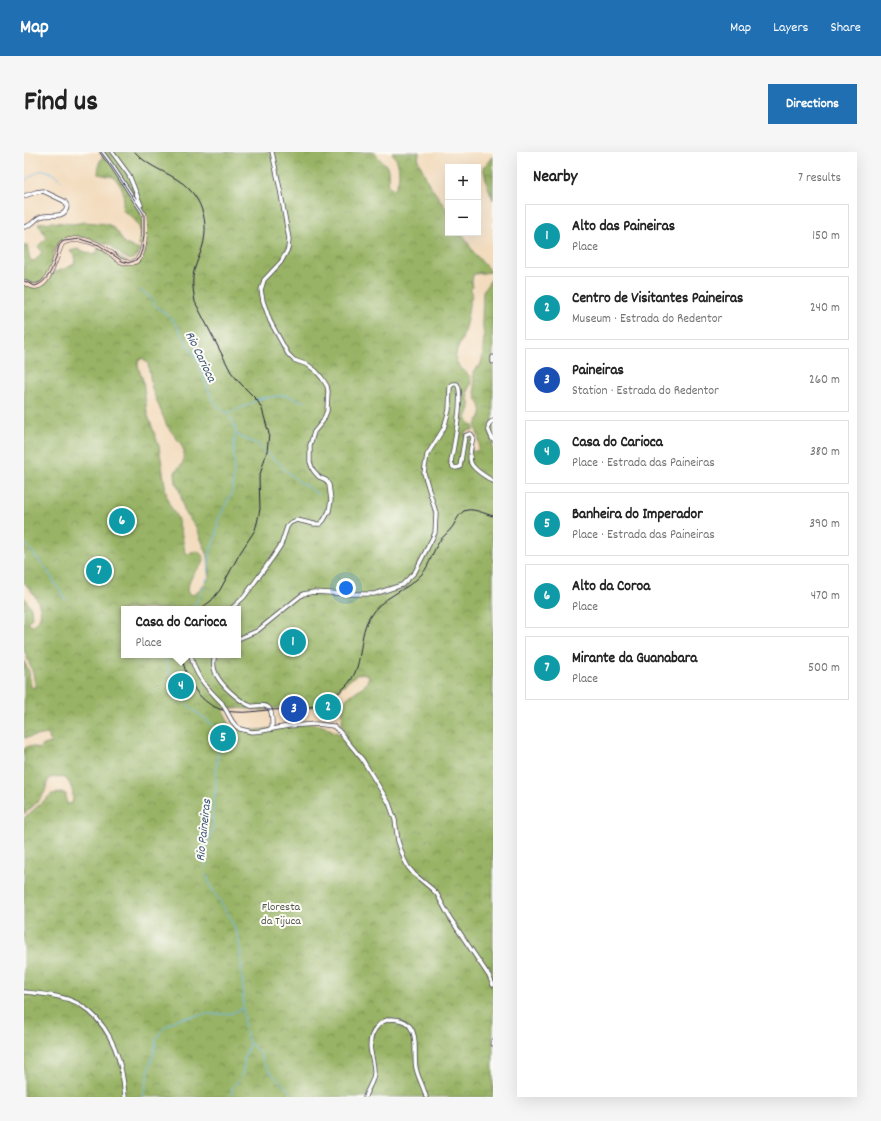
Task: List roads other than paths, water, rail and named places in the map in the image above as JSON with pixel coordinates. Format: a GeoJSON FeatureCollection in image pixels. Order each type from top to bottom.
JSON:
{"type":"FeatureCollection","features":[{"type":"Feature","properties":{"kind":"street"},"geometry":{"type":"LineString","coordinates":[[102,152],[144,214]]}},
{"type":"Feature","properties":{"kind":"street"},"geometry":{"type":"LineString","coordinates":[[24,282],[31,286],[35,286],[39,285],[45,280],[51,272],[62,244],[70,240],[80,240],[97,244],[122,262],[134,262],[139,258],[143,250],[145,234],[144,214],[129,175],[112,152]]}},
{"type":"Feature","properties":{"kind":"street"},"geometry":{"type":"LineString","coordinates":[[234,606],[244,596],[274,557],[281,545],[287,527],[290,523],[296,520],[320,524],[329,511],[330,500],[329,485],[326,480],[320,477],[313,470],[310,462],[310,445],[314,432],[327,411],[327,386],[316,371],[308,364],[294,360],[288,354],[270,322],[261,290],[264,280],[281,262],[288,249],[289,239],[272,152]]}},
{"type":"Feature","properties":{"kind":"street"},"geometry":{"type":"LineString","coordinates":[[24,196],[36,192],[43,192],[64,201],[67,207],[64,214],[43,216],[31,225],[24,226]]}},
{"type":"Feature","properties":{"kind":"street"},"geometry":{"type":"LineString","coordinates":[[493,357],[493,362]]}},
{"type":"Feature","properties":{"kind":"street"},"geometry":{"type":"LineString","coordinates":[[241,638],[257,631],[303,594],[314,592],[374,594],[402,585],[412,576],[435,534],[436,513],[424,473],[427,455],[444,428],[449,410],[450,387],[453,384],[457,384],[459,387],[459,397],[458,427],[451,462],[452,465],[456,468],[460,467],[465,436],[471,434],[473,437],[470,458],[471,463],[493,482]]}},
{"type":"Feature","properties":{"kind":"street"},"geometry":{"type":"LineString","coordinates":[[493,421],[489,425],[489,430],[493,440]]}},
{"type":"Feature","properties":{"kind":"street"},"geometry":{"type":"LineString","coordinates":[[191,658],[192,663],[202,682],[222,703],[236,726],[242,730],[252,732],[288,726],[317,724],[333,726],[339,731],[362,759],[389,802],[395,820],[398,841],[408,867],[437,894],[450,918],[493,984]]}},
{"type":"Feature","properties":{"kind":"street"},"geometry":{"type":"LineString","coordinates":[[214,658],[214,670],[217,678],[223,686],[241,701],[250,706],[266,706],[269,708],[271,711],[272,729]]}},
{"type":"Feature","properties":{"kind":"street"},"geometry":{"type":"LineString","coordinates":[[24,992],[64,998],[77,1002],[96,1017],[105,1027],[115,1044],[122,1068],[125,1097]]}},
{"type":"Feature","properties":{"kind":"street"},"geometry":{"type":"LineString","coordinates":[[365,1097],[374,1076],[370,1055],[370,1044],[374,1029],[382,1022],[389,1019],[394,1019],[402,1020],[408,1024],[412,1030],[414,1036],[416,1070],[423,1085],[426,1097]]}},
{"type":"Feature","properties":{"kind":"waterway","name":"Rio Carioca"},"geometry":{"type":"LineString","coordinates":[[24,181],[42,170],[50,172],[61,180]]}},
{"type":"Feature","properties":{"kind":"waterway","name":"Rio Paineiras"},"geometry":{"type":"LineString","coordinates":[[141,290],[152,299],[156,306],[172,319],[196,358],[215,403],[232,419],[236,430],[232,492],[218,520],[216,536],[211,548],[208,574],[204,588],[194,606]]}},
{"type":"Feature","properties":{"kind":"waterway"},"geometry":{"type":"LineString","coordinates":[[227,413],[252,403],[257,399],[285,395],[305,402]]}},
{"type":"Feature","properties":{"kind":"waterway"},"geometry":{"type":"LineString","coordinates":[[236,434],[258,444],[262,450],[280,463],[282,467],[297,480],[319,495]]}},
{"type":"Feature","properties":{"kind":"waterway"},"geometry":{"type":"LineString","coordinates":[[24,542],[46,569],[66,600]]}},
{"type":"Feature","properties":{"kind":"waterway","name":"Rio Paineiras"},"geometry":{"type":"LineString","coordinates":[[166,658],[170,674],[181,696],[191,708],[213,725],[219,733],[216,789],[212,814],[213,827],[206,850],[207,876],[211,887],[231,919],[238,936],[243,989],[243,1014],[248,1041],[259,1052],[271,1073],[285,1086],[293,1097]]}},
{"type":"Feature","properties":{"kind":"waterway"},"geometry":{"type":"LineString","coordinates":[[143,1097],[156,1040],[165,1027],[178,1019],[207,1014],[229,1014],[242,1009]]}},
{"type":"Feature","properties":{"kind":"waterway"},"geometry":{"type":"LineString","coordinates":[[231,1095],[233,1086],[240,1079],[243,1071],[245,1056],[249,1044]]}},
{"type":"Feature","properties":{"kind":"tram line"},"geometry":{"type":"LineString","coordinates":[[24,281],[35,286],[45,280],[52,270],[59,246],[64,241],[80,239],[99,245],[122,261],[128,263],[139,258],[142,250],[144,235],[144,214],[101,152]]}},
{"type":"Feature","properties":{"kind":"tram line"},"geometry":{"type":"LineString","coordinates":[[135,152],[148,163],[184,184],[199,202],[204,216],[205,230],[203,245],[193,277],[195,302],[231,372],[257,400],[262,409],[269,434],[267,451],[259,478],[260,509],[255,530],[240,553],[220,590],[211,601],[204,606]]}},
{"type":"Feature","properties":{"kind":"tram line"},"geometry":{"type":"LineString","coordinates":[[183,658],[187,676],[198,694],[214,707],[224,710],[243,712],[301,709],[328,700],[346,686],[352,678],[356,670],[365,626],[374,611],[387,599],[409,585],[422,574],[439,542],[464,511],[478,511],[493,516]]}},
{"type":"Feature","properties":{"kind":"place","name":"Alto da Coroa"},"geometry":{"type":"Point","coordinates":[122,521]}},
{"type":"Feature","properties":{"kind":"place","name":"Mirante da Guanabara"},"geometry":{"type":"Point","coordinates":[99,571]}},
{"type":"Feature","properties":{"kind":"place","name":"Alto das Paineiras"},"geometry":{"type":"Point","coordinates":[293,642]}},
{"type":"Feature","properties":{"kind":"place","name":"Casa do Carioca"},"geometry":{"type":"Point","coordinates":[181,686]}},
{"type":"Feature","properties":{"kind":"place","name":"Centro de Visitantes Paineiras"},"geometry":{"type":"Point","coordinates":[328,707]}},
{"type":"Feature","properties":{"kind":"place","name":"Paineiras"},"geometry":{"type":"Point","coordinates":[294,709]}},
{"type":"Feature","properties":{"kind":"place","name":"Banheira do Imperador"},"geometry":{"type":"Point","coordinates":[223,738]}},
{"type":"Feature","properties":{"kind":"park label","name":"Floresta da Tijuca"},"geometry":{"type":"Point","coordinates":[281,913]}}]}
